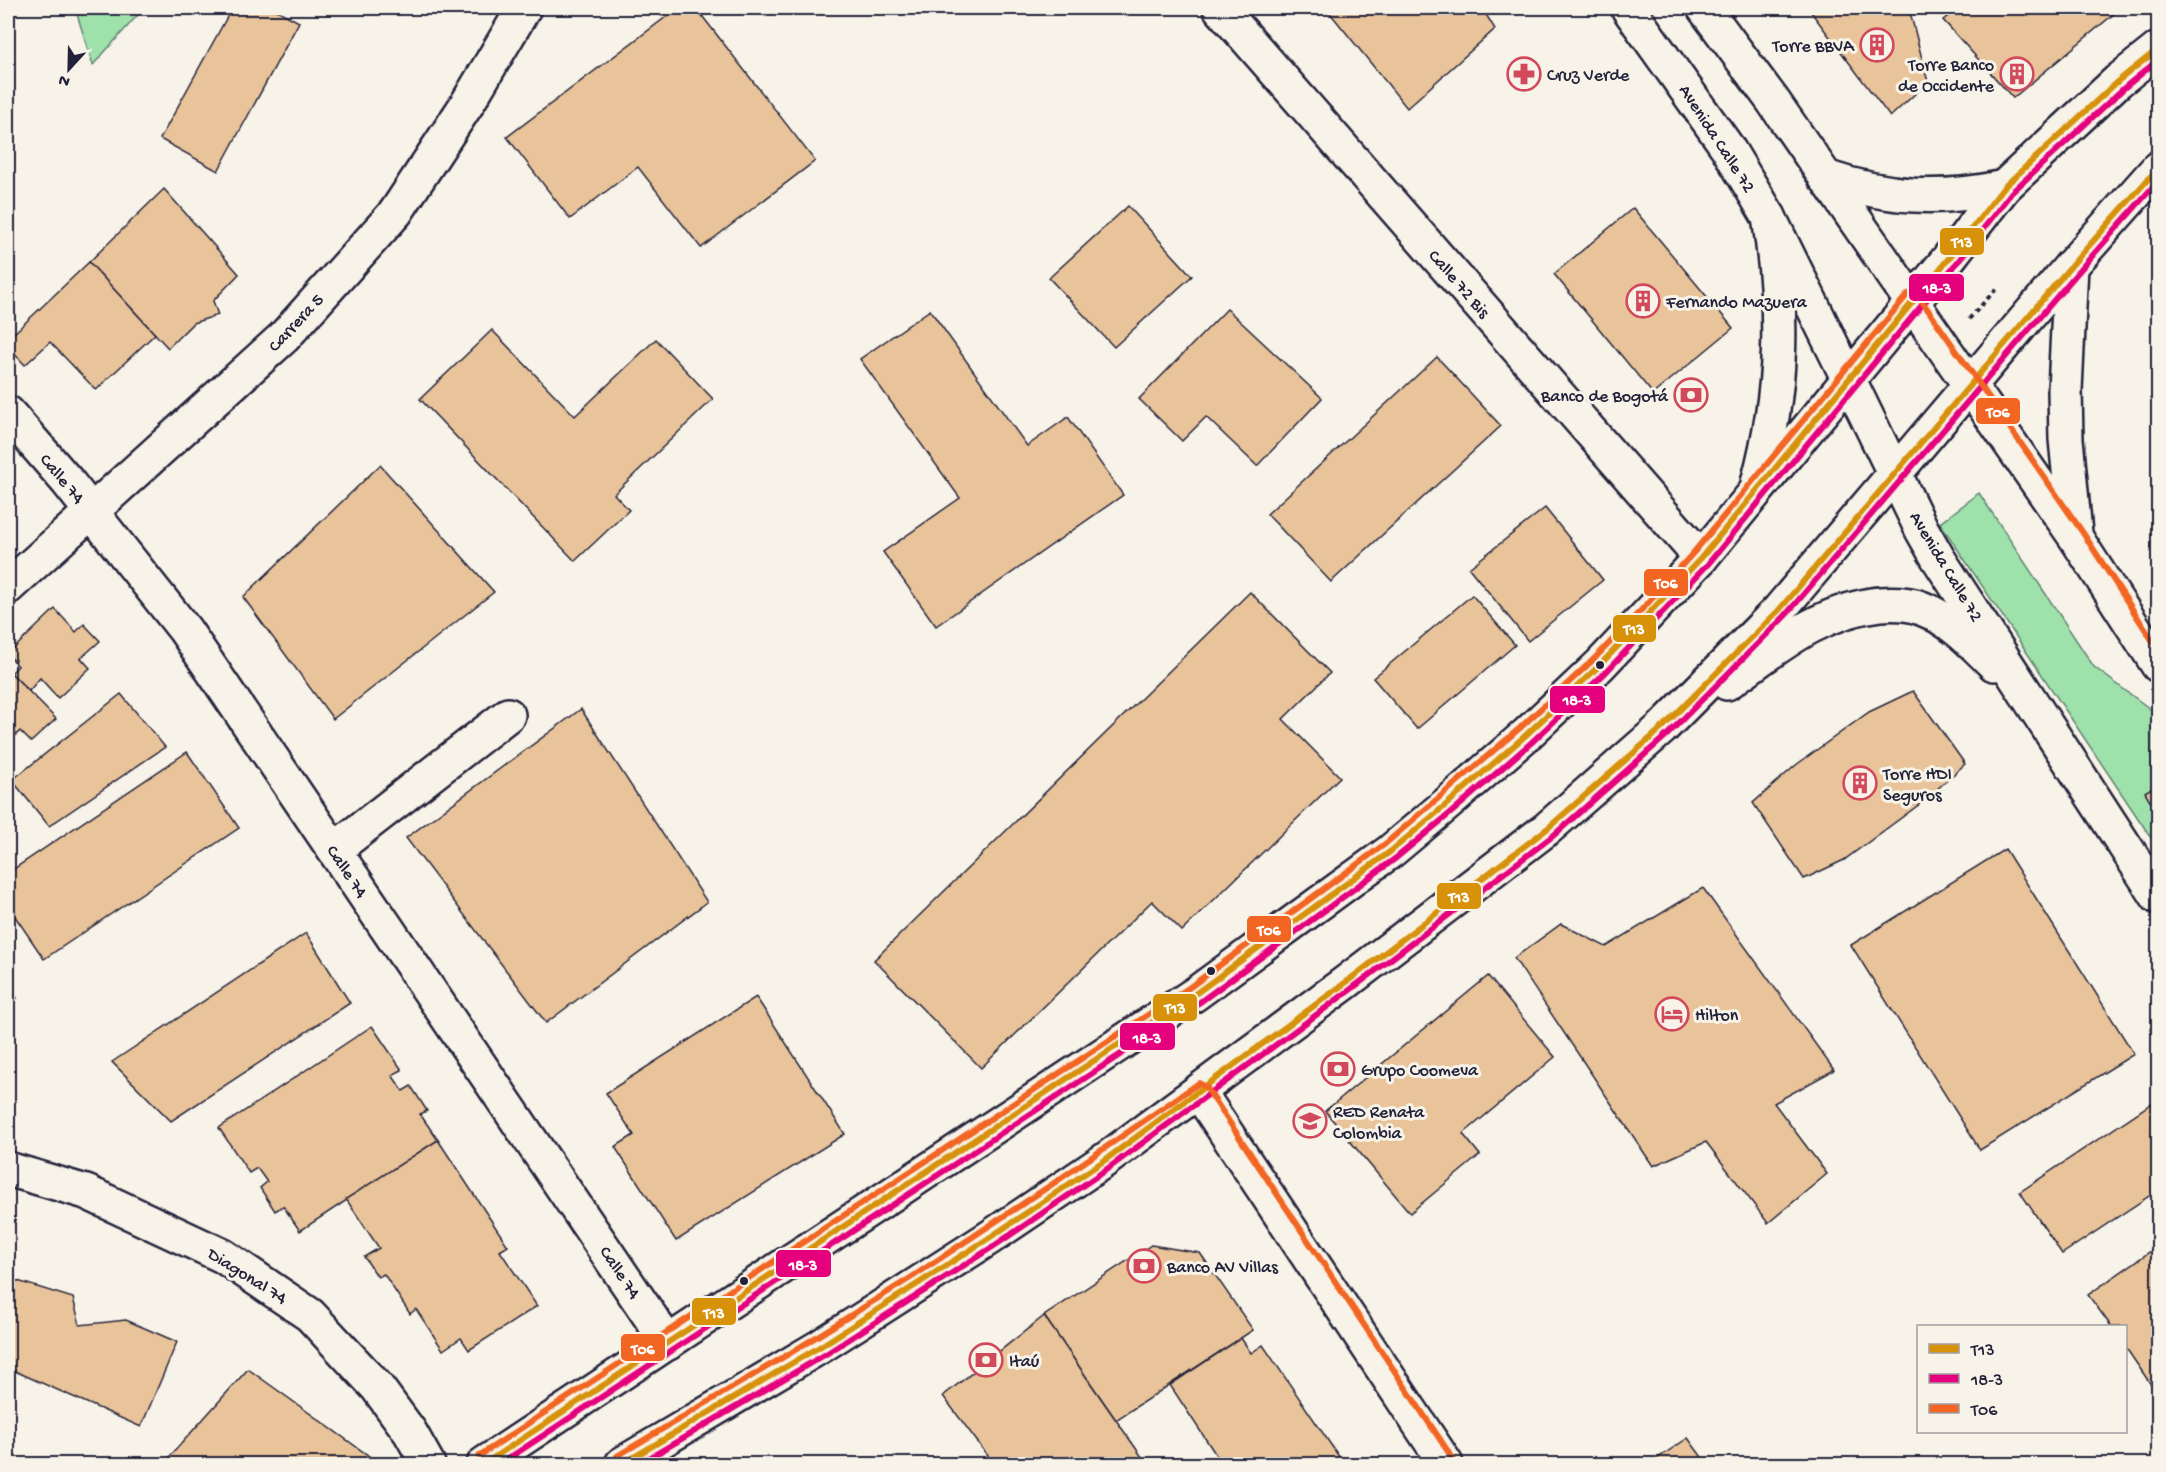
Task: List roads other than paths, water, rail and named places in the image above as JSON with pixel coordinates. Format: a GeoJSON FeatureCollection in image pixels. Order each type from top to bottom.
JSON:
{"type":"FeatureCollection","features":[{"type":"Feature","properties":{"kind":"main road","name":"Carrera 5"},"geometry":{"type":"LineString","coordinates":[[8,587],[284,337],[396,212],[467,104],[525,8]]}},
{"type":"Feature","properties":{"kind":"main road","name":"Calle 72 Bis"},"geometry":{"type":"LineString","coordinates":[[1220,8],[1701,558]]}},
{"type":"Feature","properties":{"kind":"main road","name":"Avenida Calle 72"},"geometry":{"type":"LineString","coordinates":[[1628,8],[1727,147],[1769,217],[1894,474],[1938,558],[2158,897]]}},
{"type":"Feature","properties":{"kind":"main road"},"geometry":{"type":"LineString","coordinates":[[1704,8],[1825,177],[2076,538],[2158,665]]}},
{"type":"Feature","properties":{"kind":"main road"},"geometry":{"type":"LineString","coordinates":[[484,1464],[1195,994],[1390,851],[1526,735],[1592,673],[1701,558],[2004,187],[2118,81],[2158,49]]}},
{"type":"Feature","properties":{"kind":"main road"},"geometry":{"type":"LineString","coordinates":[[622,1464],[821,1346],[1105,1160],[1458,898],[1548,828],[1662,728],[1779,610],[2071,266],[2158,168]]}},
{"type":"Feature","properties":{"kind":"main road"},"geometry":{"type":"LineString","coordinates":[[1825,177],[1877,192],[1918,196],[1976,193],[2004,187]]}},
{"type":"Feature","properties":{"kind":"main road"},"geometry":{"type":"LineString","coordinates":[[1756,490],[1768,447],[1780,358],[1777,264],[1769,217]]}},
{"type":"Feature","properties":{"kind":"main road"},"geometry":{"type":"LineString","coordinates":[[2071,266],[2065,390],[2076,538]]}},
{"type":"Feature","properties":{"kind":"main road","name":"Calle 74"},"geometry":{"type":"LineString","coordinates":[[8,413],[185,630],[668,1343]]}},
{"type":"Feature","properties":{"kind":"main road"},"geometry":{"type":"LineString","coordinates":[[1662,728],[1811,625],[1864,605],[1896,603],[1921,608],[1945,621],[1970,641],[2033,702]]}},
{"type":"Feature","properties":{"kind":"main road"},"geometry":{"type":"LineString","coordinates":[[334,850],[508,714]]}},
{"type":"Feature","properties":{"kind":"main road"},"geometry":{"type":"LineString","coordinates":[[1199,1092],[1446,1464]]}},
{"type":"Feature","properties":{"kind":"main road","name":"Diagonal 74"},"geometry":{"type":"LineString","coordinates":[[8,1169],[86,1192],[223,1256],[310,1315],[377,1387],[410,1432],[428,1464]]}},
{"type":"Feature","properties":{"kind":"place","name":"Torre BBVA"},"geometry":{"type":"Point","coordinates":[1877,45]}},
{"type":"Feature","properties":{"kind":"place","name":"Cruz Verde"},"geometry":{"type":"Point","coordinates":[1524,74]}},
{"type":"Feature","properties":{"kind":"place","name":"Torre Banco de Occidente"},"geometry":{"type":"Point","coordinates":[2017,74]}},
{"type":"Feature","properties":{"kind":"place","name":"Fernando Mazuera"},"geometry":{"type":"Point","coordinates":[1643,301]}},
{"type":"Feature","properties":{"kind":"place","name":"Banco de Bogotá"},"geometry":{"type":"Point","coordinates":[1691,395]}},
{"type":"Feature","properties":{"kind":"place","name":"Torre HDI Seguros"},"geometry":{"type":"Point","coordinates":[1860,783]}},
{"type":"Feature","properties":{"kind":"place","name":"Hilton"},"geometry":{"type":"Point","coordinates":[1672,1014]}},
{"type":"Feature","properties":{"kind":"place","name":"Grupo Coomeva"},"geometry":{"type":"Point","coordinates":[1338,1069]}},
{"type":"Feature","properties":{"kind":"place","name":"RED Renata Colombia"},"geometry":{"type":"Point","coordinates":[1310,1121]}},
{"type":"Feature","properties":{"kind":"place","name":"Banco AV Villas"},"geometry":{"type":"Point","coordinates":[1144,1266]}},
{"type":"Feature","properties":{"kind":"place","name":"Itaú"},"geometry":{"type":"Point","coordinates":[986,1360]}}]}
